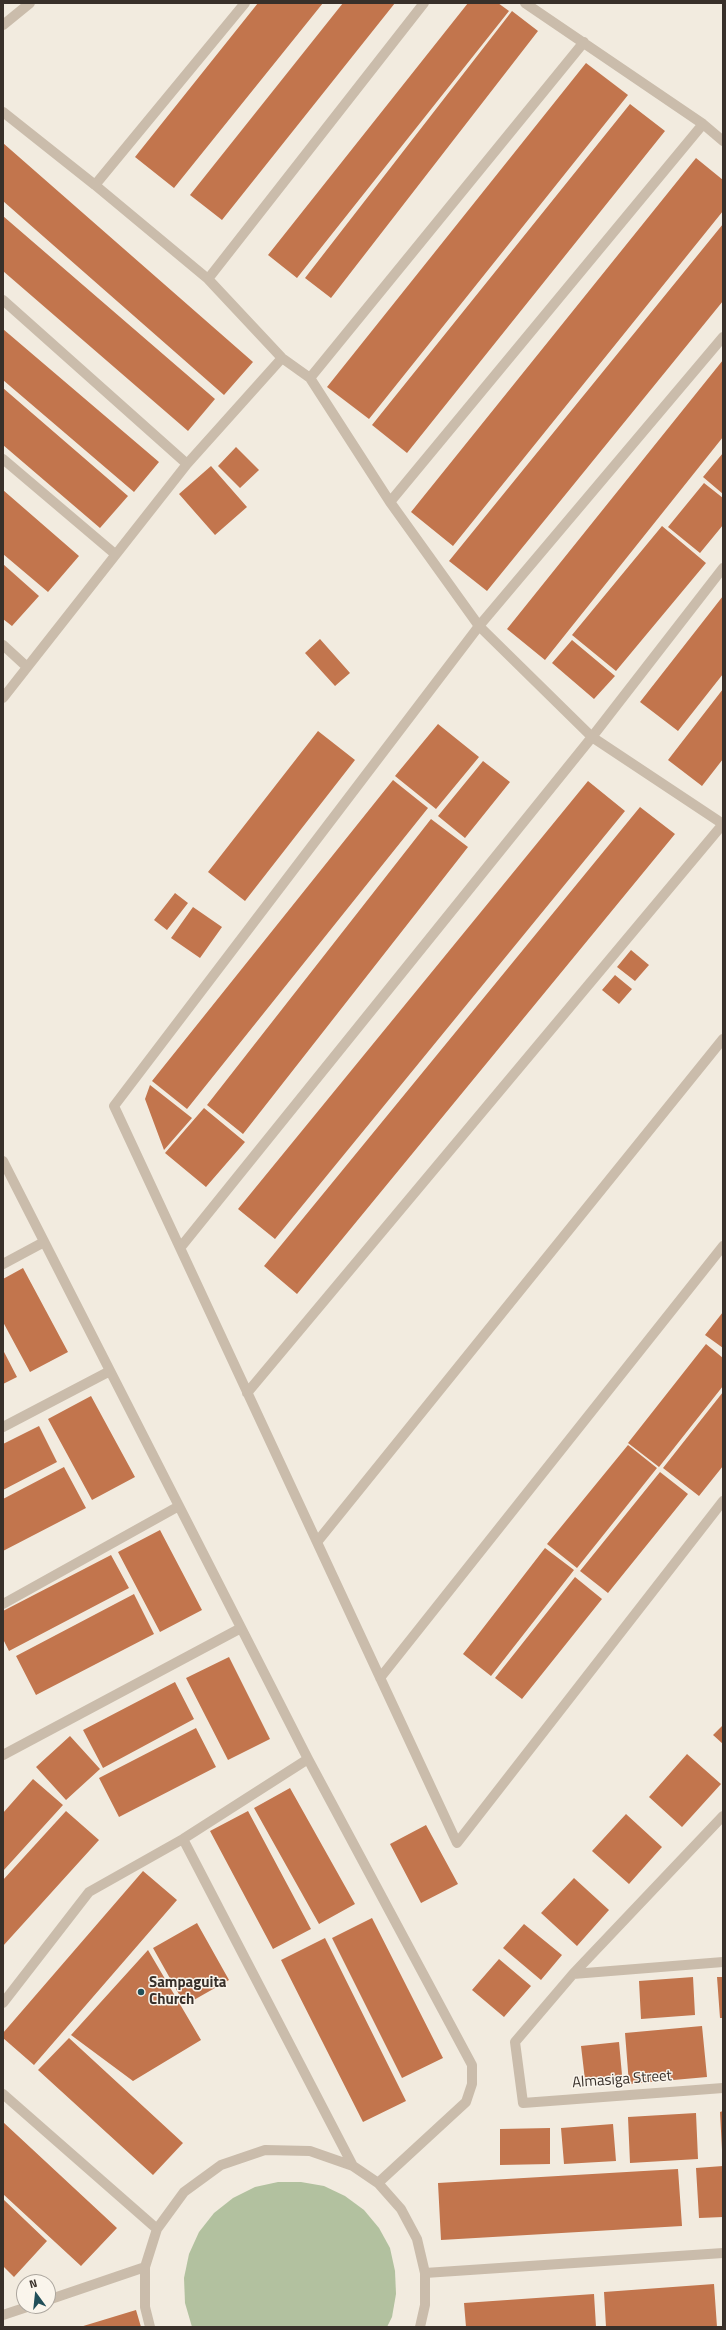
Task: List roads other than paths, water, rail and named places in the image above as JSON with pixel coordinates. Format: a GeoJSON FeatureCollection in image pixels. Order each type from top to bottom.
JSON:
{"type":"FeatureCollection","features":[{"type":"Feature","properties":{"kind":"street"},"geometry":{"type":"LineString","coordinates":[[3,25],[30,3]]}},
{"type":"Feature","properties":{"kind":"street"},"geometry":{"type":"LineString","coordinates":[[96,185],[245,3]]}},
{"type":"Feature","properties":{"kind":"street"},"geometry":{"type":"LineString","coordinates":[[208,280],[424,3]]}},
{"type":"Feature","properties":{"kind":"street"},"geometry":{"type":"LineString","coordinates":[[525,3],[703,124],[723,141]]}},
{"type":"Feature","properties":{"kind":"street"},"geometry":{"type":"LineString","coordinates":[[310,378],[584,42]]}},
{"type":"Feature","properties":{"kind":"street"},"geometry":{"type":"LineString","coordinates":[[3,112],[96,185],[208,280],[282,358],[310,378],[390,502],[479,626],[592,737],[723,824],[247,1393]]}},
{"type":"Feature","properties":{"kind":"street"},"geometry":{"type":"LineString","coordinates":[[390,502],[703,124]]}},
{"type":"Feature","properties":{"kind":"street"},"geometry":{"type":"LineString","coordinates":[[3,300],[187,464]]}},
{"type":"Feature","properties":{"kind":"street"},"geometry":{"type":"LineString","coordinates":[[723,338],[479,626],[114,1106],[457,1843],[723,1501]]}},
{"type":"Feature","properties":{"kind":"street"},"geometry":{"type":"LineString","coordinates":[[3,698],[187,464],[282,358]]}},
{"type":"Feature","properties":{"kind":"street"},"geometry":{"type":"LineString","coordinates":[[3,459],[115,554]]}},
{"type":"Feature","properties":{"kind":"street"},"geometry":{"type":"LineString","coordinates":[[180,1248],[592,737],[723,568]]}},
{"type":"Feature","properties":{"kind":"street"},"geometry":{"type":"LineString","coordinates":[[3,645],[27,668]]}},
{"type":"Feature","properties":{"kind":"street"},"geometry":{"type":"LineString","coordinates":[[317,1542],[723,1039]]}},
{"type":"Feature","properties":{"kind":"street"},"geometry":{"type":"LineString","coordinates":[[3,1161],[308,1758],[472,2065],[472,2084],[466,2102],[378,2183]]}},
{"type":"Feature","properties":{"kind":"street"},"geometry":{"type":"LineString","coordinates":[[3,1264],[44,1242]]}},
{"type":"Feature","properties":{"kind":"street"},"geometry":{"type":"LineString","coordinates":[[380,1678],[723,1246]]}},
{"type":"Feature","properties":{"kind":"street"},"geometry":{"type":"LineString","coordinates":[[3,1427],[110,1371]]}},
{"type":"Feature","properties":{"kind":"street"},"geometry":{"type":"LineString","coordinates":[[3,1604],[179,1506]]}},
{"type":"Feature","properties":{"kind":"street"},"geometry":{"type":"LineString","coordinates":[[3,1755],[241,1628]]}},
{"type":"Feature","properties":{"kind":"street"},"geometry":{"type":"LineString","coordinates":[[3,2003],[89,1892],[183,1839],[308,1758]]}},
{"type":"Feature","properties":{"kind":"street"},"geometry":{"type":"LineString","coordinates":[[573,1974],[723,1816]]}},
{"type":"Feature","properties":{"kind":"street"},"geometry":{"type":"LineString","coordinates":[[183,1839],[353,2166]]}},
{"type":"Feature","properties":{"kind":"street"},"geometry":{"type":"LineString","coordinates":[[573,1974],[723,1962]]}},
{"type":"Feature","properties":{"kind":"street","name":"Almasiga Street"},"geometry":{"type":"LineString","coordinates":[[573,1974],[515,2042],[523,2102],[723,2088]]}},
{"type":"Feature","properties":{"kind":"street"},"geometry":{"type":"LineString","coordinates":[[3,2094],[157,2229]]}},
{"type":"Feature","properties":{"kind":"street"},"geometry":{"type":"LineString","coordinates":[[150,2327],[145,2307],[146,2267],[157,2229],[184,2192],[221,2165],[265,2150],[310,2152],[353,2166],[378,2183],[401,2209],[417,2239],[426,2273],[426,2305],[420,2327]]}},
{"type":"Feature","properties":{"kind":"street"},"geometry":{"type":"LineString","coordinates":[[426,2273],[723,2253]]}},
{"type":"Feature","properties":{"kind":"street"},"geometry":{"type":"LineString","coordinates":[[56,2297],[146,2267]]}},
{"type":"Feature","properties":{"kind":"street"},"geometry":{"type":"LineString","coordinates":[[4,2314],[16,2310]]}},
{"type":"Feature","properties":{"kind":"place","name":"Sampaguita Church"},"geometry":{"type":"Point","coordinates":[141,1992]}}]}
